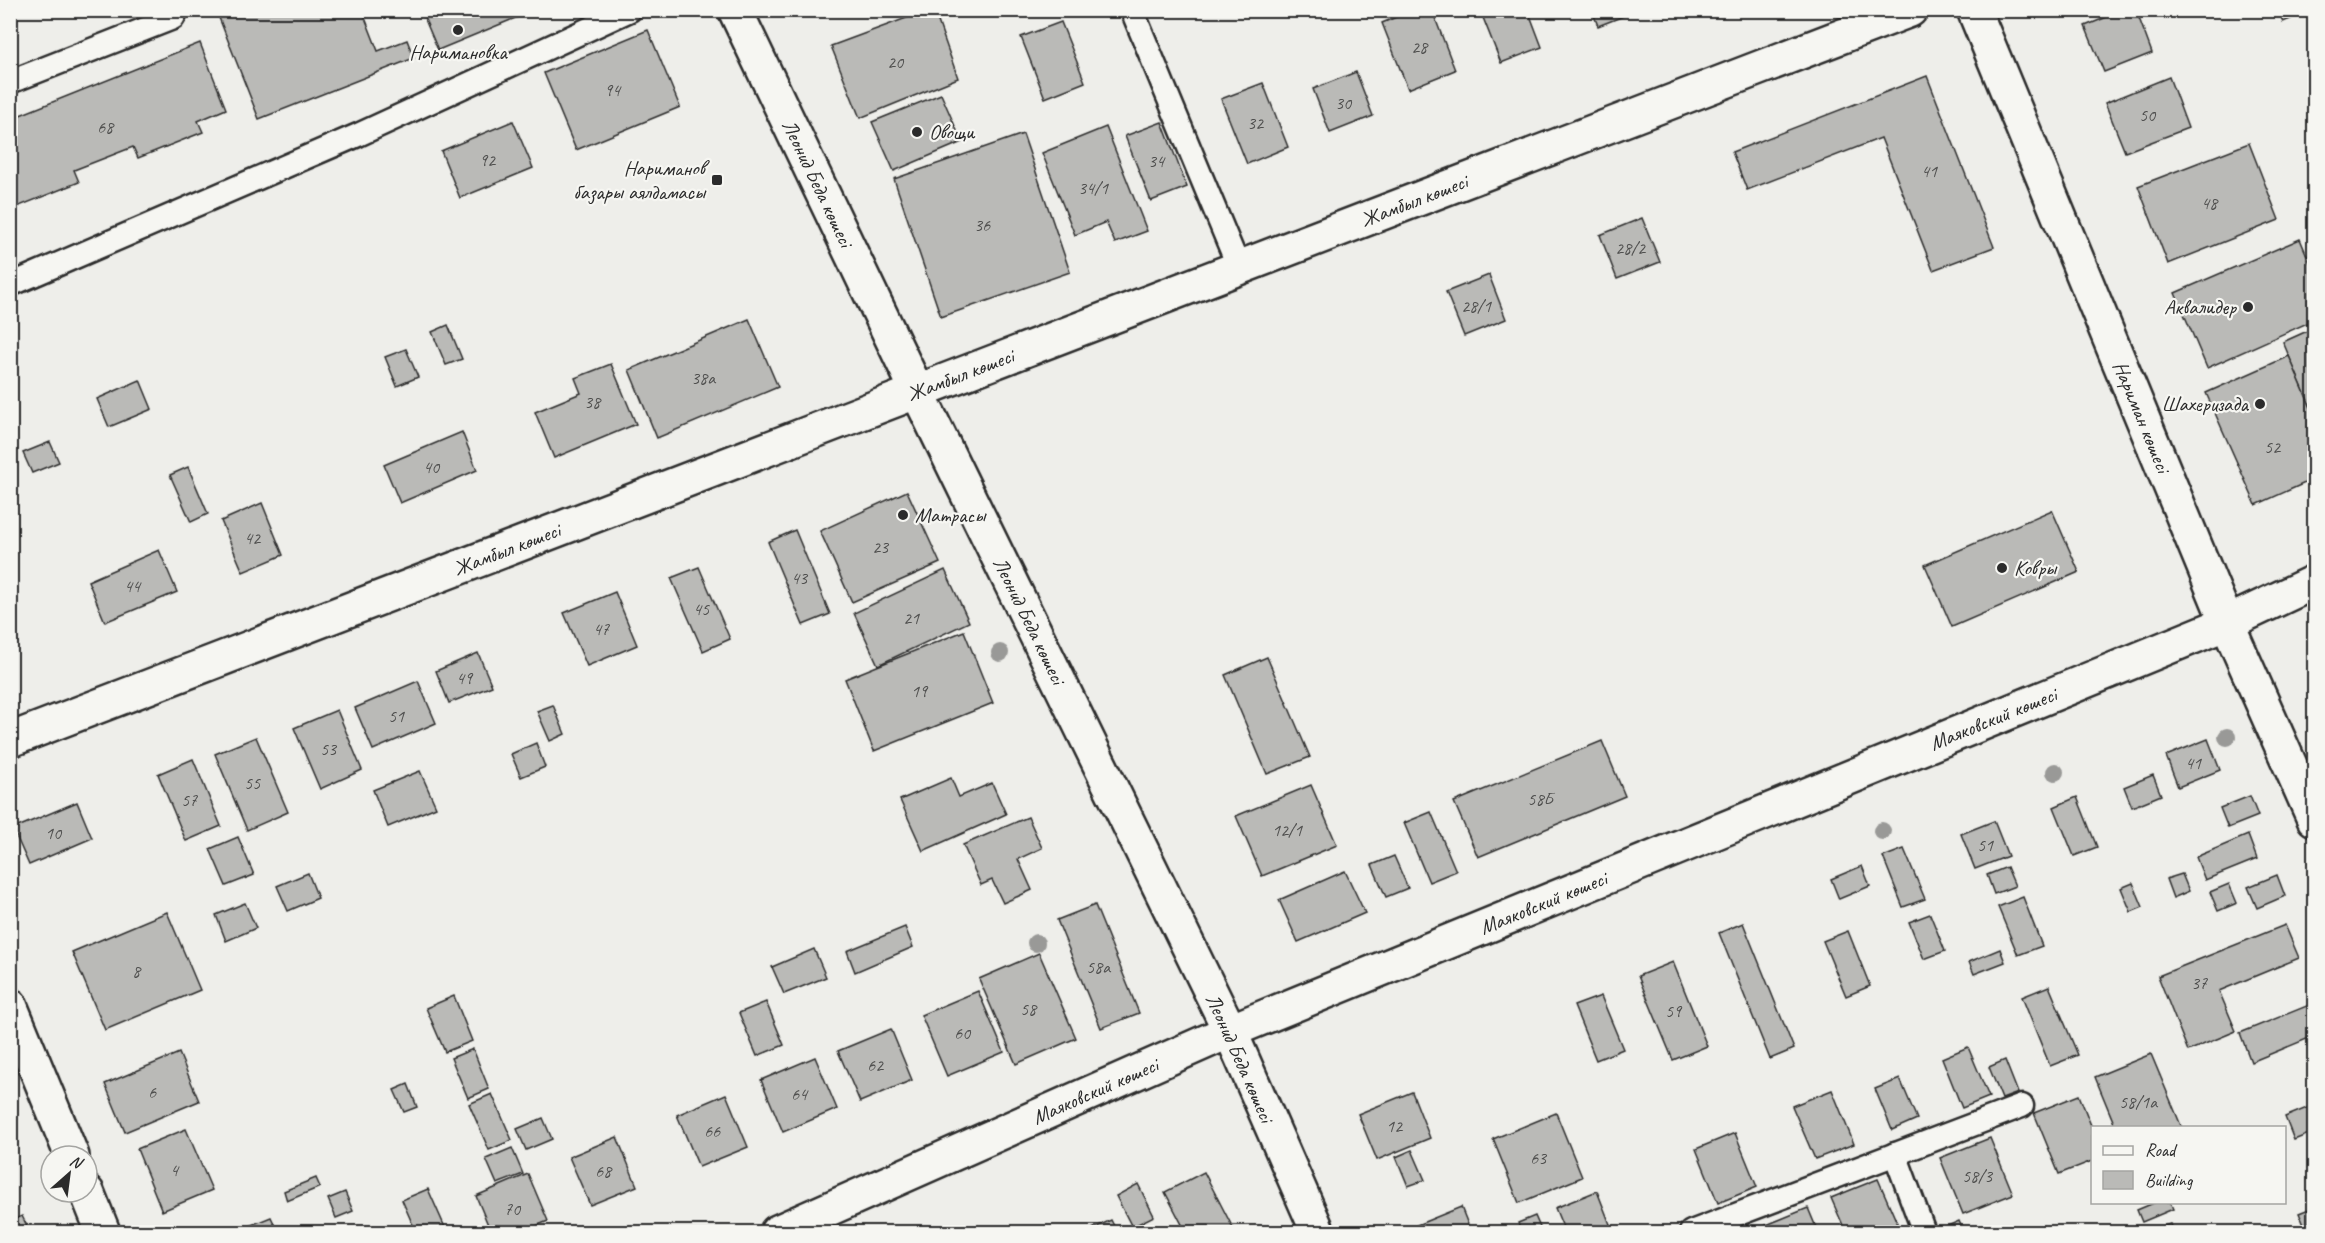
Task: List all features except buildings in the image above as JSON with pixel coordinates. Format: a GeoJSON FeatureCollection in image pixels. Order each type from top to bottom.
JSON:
{"type":"FeatureCollection","features":[{"type":"Feature","properties":{"kind":"street","name":"Леонид Беда көшесі"},"geometry":{"type":"LineString","coordinates":[[735,10],[917,391],[1230,1031],[1318,1233]]}},
{"type":"Feature","properties":{"kind":"street","name":"Жамбыл көшесі"},"geometry":{"type":"LineString","coordinates":[[10,740],[1910,10]]}},
{"type":"Feature","properties":{"kind":"street","name":"Нариман көшесі"},"geometry":{"type":"LineString","coordinates":[[1974,10],[2227,622],[2314,819]]}},
{"type":"Feature","properties":{"kind":"street","name":"Маяковский көшесі"},"geometry":{"type":"LineString","coordinates":[[777,1233],[1230,1031],[2227,622],[2314,582]]}},
{"type":"Feature","properties":{"kind":"street"},"geometry":{"type":"LineString","coordinates":[[10,1005],[67,1144]]}},
{"type":"Feature","properties":{"kind":"street"},"geometry":{"type":"LineString","coordinates":[[92,1204],[104,1233]]}},
{"type":"Feature","properties":{"kind":"lane"},"geometry":{"type":"LineString","coordinates":[[10,82],[172,18],[177,10]]}},
{"type":"Feature","properties":{"kind":"lane"},"geometry":{"type":"LineString","coordinates":[[10,285],[358,135],[630,10]]}},
{"type":"Feature","properties":{"kind":"lane"},"geometry":{"type":"LineString","coordinates":[[1132,10],[1239,268]]}},
{"type":"Feature","properties":{"kind":"lane"},"geometry":{"type":"LineString","coordinates":[[1691,1233],[2022,1106]]}},
{"type":"Feature","properties":{"kind":"lane"},"geometry":{"type":"LineString","coordinates":[[1895,1154],[1924,1233]]}},
{"type":"Feature","properties":{"kind":"place","name":"Наримановка"},"geometry":{"type":"Point","coordinates":[458,30]}},
{"type":"Feature","properties":{"kind":"place","name":"Овощи"},"geometry":{"type":"Point","coordinates":[917,132]}},
{"type":"Feature","properties":{"kind":"place","name":"Нариманов базары аялдамасы"},"geometry":{"type":"Point","coordinates":[717,180]}},
{"type":"Feature","properties":{"kind":"place","name":"Аквалидер"},"geometry":{"type":"Point","coordinates":[2248,307]}},
{"type":"Feature","properties":{"kind":"place","name":"Шахеризада"},"geometry":{"type":"Point","coordinates":[2260,404]}},
{"type":"Feature","properties":{"kind":"place","name":"Матрасы"},"geometry":{"type":"Point","coordinates":[903,515]}},
{"type":"Feature","properties":{"kind":"place","name":"Ковры"},"geometry":{"type":"Point","coordinates":[2002,568]}}]}
